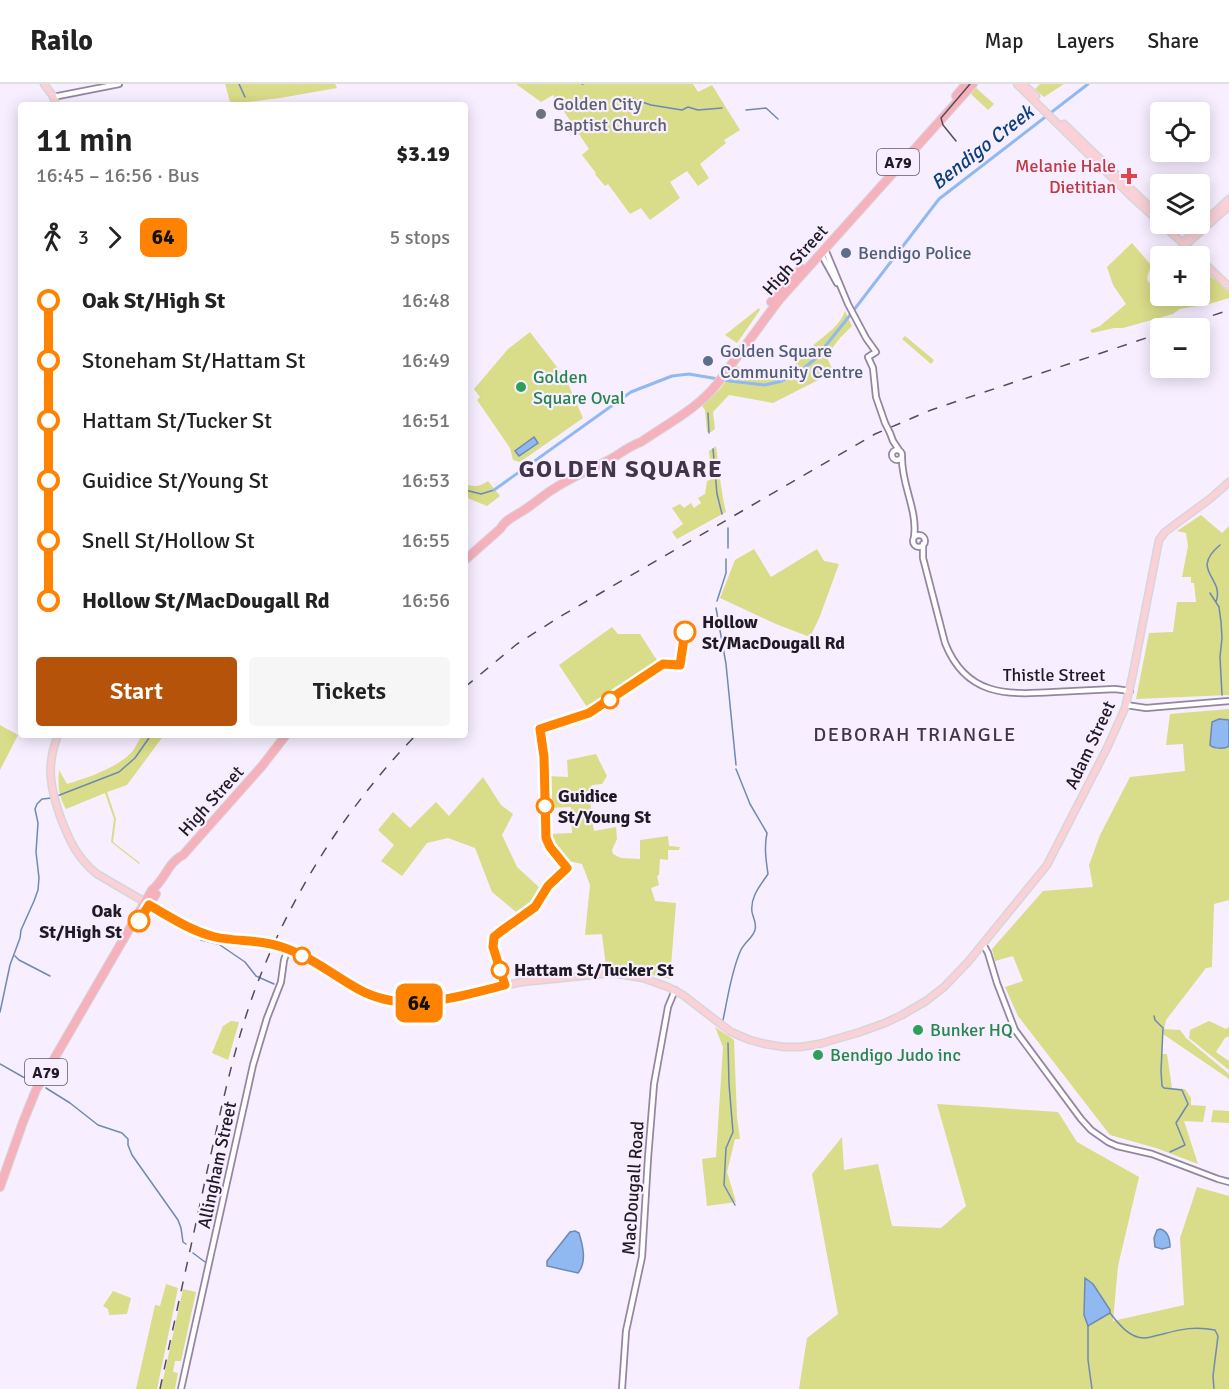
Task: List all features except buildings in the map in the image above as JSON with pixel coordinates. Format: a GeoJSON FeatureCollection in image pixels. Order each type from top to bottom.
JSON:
{"type":"FeatureCollection","features":[{"type":"Feature","properties":{"kind":"highway","name":"High Street"},"geometry":{"type":"LineString","coordinates":[[957,99],[966,84]]}},
{"type":"Feature","properties":{"kind":"highway","name":"High Street"},"geometry":{"type":"LineString","coordinates":[[468,557],[500,529],[517,518],[521,512],[558,486],[633,445],[639,438],[684,410],[716,384],[777,298],[973,84]]}},
{"type":"Feature","properties":{"kind":"highway","name":"High Street"},"geometry":{"type":"LineString","coordinates":[[0,1187],[36,1090],[100,981],[115,962],[156,892],[156,886],[169,867],[183,855],[262,766],[284,738]]}},
{"type":"Feature","properties":{"kind":"highway","name":"High Street"},"geometry":{"type":"LineString","coordinates":[[262,766],[289,738]]}},
{"type":"Feature","properties":{"kind":"main road"},"geometry":{"type":"LineString","coordinates":[[44,84],[55,102]]}},
{"type":"Feature","properties":{"kind":"main road"},"geometry":{"type":"LineString","coordinates":[[1017,84],[1046,109]]}},
{"type":"Feature","properties":{"kind":"main road"},"geometry":{"type":"LineString","coordinates":[[1023,84],[1133,198],[1177,239],[1183,242],[1190,241],[1229,206]]}},
{"type":"Feature","properties":{"kind":"main road"},"geometry":{"type":"LineString","coordinates":[[1053,116],[1150,208]]}},
{"type":"Feature","properties":{"kind":"main road"},"geometry":{"type":"LineString","coordinates":[[1183,242],[1229,199]]}},
{"type":"Feature","properties":{"kind":"main road"},"geometry":{"type":"LineString","coordinates":[[1178,234],[1187,246]]}},
{"type":"Feature","properties":{"kind":"main road"},"geometry":{"type":"LineString","coordinates":[[1210,269],[1229,287]]}},
{"type":"Feature","properties":{"kind":"main road","name":"Adam Street"},"geometry":{"type":"LineString","coordinates":[[59,738],[53,788],[71,844],[84,863],[97,874],[147,904],[204,934],[226,939],[269,943],[288,949],[369,995],[394,1002],[432,1001],[516,983],[621,974],[642,978],[675,990],[726,1028],[750,1040],[778,1047],[810,1046],[875,1027],[910,1010],[944,987],[965,967],[1047,865],[1107,748],[1126,705],[1161,536],[1229,482]]}},
{"type":"Feature","properties":{"kind":"street"},"geometry":{"type":"LineString","coordinates":[[53,97],[118,84]]}},
{"type":"Feature","properties":{"kind":"street"},"geometry":{"type":"LineString","coordinates":[[822,250],[850,308],[876,352],[868,357],[873,368],[876,397],[893,441],[902,453],[902,470],[914,522],[913,541],[916,546],[921,546],[924,540],[914,522]]}},
{"type":"Feature","properties":{"kind":"street"},"geometry":{"type":"LineString","coordinates":[[893,441],[892,456],[902,470]]}},
{"type":"Feature","properties":{"kind":"street"},"geometry":{"type":"LineString","coordinates":[[893,452],[899,450]]}},
{"type":"Feature","properties":{"kind":"street"},"geometry":{"type":"LineString","coordinates":[[895,460],[902,457]]}},
{"type":"Feature","properties":{"kind":"street"},"geometry":{"type":"LineString","coordinates":[[914,537],[921,535]]}},
{"type":"Feature","properties":{"kind":"street","name":"Thistle Street"},"geometry":{"type":"LineString","coordinates":[[923,558],[924,544]]}},
{"type":"Feature","properties":{"kind":"street","name":"Thistle Street"},"geometry":{"type":"LineString","coordinates":[[916,546],[923,558],[946,646],[957,665],[974,681],[994,690],[1014,694],[1115,689],[1130,691]]}},
{"type":"Feature","properties":{"kind":"street"},"geometry":{"type":"LineString","coordinates":[[1126,705],[1146,708],[1229,701]]}},
{"type":"Feature","properties":{"kind":"street"},"geometry":{"type":"LineString","coordinates":[[982,946],[987,951],[1015,1030],[1091,1130],[1117,1146],[1152,1154],[1229,1182]]}},
{"type":"Feature","properties":{"kind":"street","name":"Allingham Street"},"geometry":{"type":"LineString","coordinates":[[181,1389],[253,1065],[281,982],[288,949]]}},
{"type":"Feature","properties":{"kind":"street","name":"MacDougall Road"},"geometry":{"type":"LineString","coordinates":[[622,1389],[625,1335],[642,1257],[654,1084],[669,1003],[675,990]]}},
{"type":"Feature","properties":{"kind":"green space"},"geometry":{"type":"Polygon","coordinates":[[[225,84],[335,84],[337,88],[280,98],[230,102],[225,84]]]}},
{"type":"Feature","properties":{"kind":"green space"},"geometry":{"type":"Polygon","coordinates":[[[516,84],[693,84],[698,92],[712,85],[740,130],[724,140],[726,143],[700,164],[709,178],[698,186],[687,171],[670,182],[680,198],[650,220],[641,208],[630,214],[608,184],[605,186],[595,174],[582,155],[589,149],[553,95],[541,102],[516,84]]]}},
{"type":"Feature","properties":{"kind":"green space"},"geometry":{"type":"Polygon","coordinates":[[[1040,84],[1064,84],[1044,97],[1035,89],[1040,84]]]}},
{"type":"Feature","properties":{"kind":"green space"},"geometry":{"type":"Polygon","coordinates":[[[976,88],[994,104],[988,110],[971,94],[976,88]]]}},
{"type":"Feature","properties":{"kind":"green space"},"geometry":{"type":"Polygon","coordinates":[[[1132,243],[1150,264],[1147,278],[1150,282],[1150,306],[1197,306],[1180,309],[1173,314],[1150,318],[1150,320],[1123,328],[1092,333],[1090,330],[1100,326],[1126,304],[1113,285],[1107,267],[1132,243]]]}},
{"type":"Feature","properties":{"kind":"green space"},"geometry":{"type":"Polygon","coordinates":[[[1210,276],[1217,279],[1229,291],[1229,298],[1210,304],[1210,276]]]}},
{"type":"Feature","properties":{"kind":"green space"},"geometry":{"type":"Polygon","coordinates":[[[759,308],[760,310],[737,343],[725,335],[759,308]]]}},
{"type":"Feature","properties":{"kind":"green space"},"geometry":{"type":"Polygon","coordinates":[[[845,311],[852,326],[826,356],[834,372],[773,403],[729,395],[713,412],[715,429],[707,432],[705,410],[702,406],[720,389],[737,366],[759,378],[786,371],[833,328],[845,311]]]}},
{"type":"Feature","properties":{"kind":"green space"},"geometry":{"type":"Polygon","coordinates":[[[530,332],[566,379],[583,418],[520,462],[513,460],[510,448],[477,400],[480,397],[474,389],[508,349],[530,332]]]}},
{"type":"Feature","properties":{"kind":"green space"},"geometry":{"type":"Polygon","coordinates":[[[905,336],[934,360],[931,364],[902,339],[905,336]]]}},
{"type":"Feature","properties":{"kind":"green space"},"geometry":{"type":"Polygon","coordinates":[[[716,446],[726,512],[677,539],[672,532],[683,524],[672,508],[680,504],[684,508],[691,503],[694,508],[701,503],[698,498],[705,494],[707,481],[712,479],[709,451],[716,446]]]}},
{"type":"Feature","properties":{"kind":"green space"},"geometry":{"type":"Polygon","coordinates":[[[488,481],[500,496],[487,506],[468,498],[468,485],[482,484],[488,481]]]}},
{"type":"Feature","properties":{"kind":"green space"},"geometry":{"type":"Polygon","coordinates":[[[1201,515],[1222,533],[1229,526],[1229,695],[1136,699],[1149,633],[1173,632],[1177,602],[1196,602],[1191,577],[1182,577],[1188,546],[1186,533],[1177,531],[1201,515]]]}},
{"type":"Feature","properties":{"kind":"green space"},"geometry":{"type":"Polygon","coordinates":[[[754,549],[771,577],[817,549],[824,561],[839,564],[810,637],[720,598],[735,560],[754,549]]]}},
{"type":"Feature","properties":{"kind":"green space"},"geometry":{"type":"Polygon","coordinates":[[[612,627],[618,634],[640,634],[658,662],[589,710],[559,665],[612,627]]]}},
{"type":"Feature","properties":{"kind":"green space"},"geometry":{"type":"Polygon","coordinates":[[[1229,709],[1229,900],[1214,904],[1212,967],[1206,968],[1166,1020],[1164,1029],[1180,1030],[1186,1038],[1229,1074],[1229,1079],[1163,1034],[1162,1054],[1167,1054],[1172,1088],[1185,1089],[1191,1098],[1191,1105],[1206,1106],[1203,1122],[1184,1121],[1198,1164],[1156,1148],[1110,1135],[1018,1016],[1005,987],[1023,981],[1013,956],[995,961],[992,949],[1043,891],[1093,887],[1089,865],[1100,835],[1130,777],[1185,771],[1183,744],[1166,745],[1170,714],[1229,709]]]}},
{"type":"Feature","properties":{"kind":"green space"},"geometry":{"type":"Polygon","coordinates":[[[0,725],[18,735],[0,770],[0,725]]]}},
{"type":"Feature","properties":{"kind":"green space"},"geometry":{"type":"Polygon","coordinates":[[[140,738],[162,738],[127,785],[107,792],[116,819],[113,842],[139,864],[111,842],[114,819],[105,793],[66,809],[60,795],[59,780],[59,770],[67,784],[110,768],[132,752],[140,738]]]}},
{"type":"Feature","properties":{"kind":"green space"},"geometry":{"type":"Polygon","coordinates":[[[596,754],[607,776],[602,784],[592,785],[589,789],[593,826],[594,831],[616,827],[617,839],[612,850],[613,854],[621,858],[640,859],[640,840],[668,836],[669,846],[680,847],[679,850],[668,850],[668,860],[660,859],[657,876],[659,885],[651,888],[655,901],[676,903],[670,979],[613,966],[606,967],[602,934],[585,935],[590,885],[582,864],[569,861],[550,838],[550,834],[572,833],[571,807],[549,808],[548,776],[568,777],[567,760],[596,754]]]}},
{"type":"Feature","properties":{"kind":"green space"},"geometry":{"type":"Polygon","coordinates":[[[483,777],[501,805],[513,814],[502,835],[517,867],[540,888],[534,899],[516,912],[492,892],[475,848],[448,838],[427,843],[402,876],[381,861],[394,845],[378,830],[393,812],[410,828],[436,802],[449,816],[483,777]]]}},
{"type":"Feature","properties":{"kind":"green space"},"geometry":{"type":"Polygon","coordinates":[[[231,1021],[239,1022],[228,1060],[212,1053],[223,1026],[231,1021]]]}},
{"type":"Feature","properties":{"kind":"green space"},"geometry":{"type":"Polygon","coordinates":[[[1209,1021],[1226,1029],[1229,1027],[1229,1036],[1225,1038],[1216,1052],[1229,1061],[1229,1070],[1189,1038],[1190,1030],[1209,1021]]]}},
{"type":"Feature","properties":{"kind":"green space"},"geometry":{"type":"Polygon","coordinates":[[[715,1027],[734,1040],[740,1139],[735,1139],[727,1172],[736,1202],[707,1206],[702,1159],[716,1157],[723,1047],[715,1027]]]}},
{"type":"Feature","properties":{"kind":"green space"},"geometry":{"type":"Polygon","coordinates":[[[937,1104],[1058,1112],[1077,1142],[1139,1177],[1118,1266],[1113,1321],[1184,1305],[1180,1238],[1197,1187],[1229,1196],[1229,1389],[799,1389],[807,1338],[838,1314],[812,1174],[842,1137],[844,1170],[878,1164],[892,1226],[941,1228],[966,1206],[937,1104]]]}},
{"type":"Feature","properties":{"kind":"green space"},"geometry":{"type":"Polygon","coordinates":[[[1213,1110],[1229,1111],[1229,1123],[1211,1122],[1213,1110]]]}},
{"type":"Feature","properties":{"kind":"green space"},"geometry":{"type":"Polygon","coordinates":[[[166,1284],[178,1288],[157,1389],[136,1389],[155,1305],[160,1306],[166,1284]]]}},
{"type":"Feature","properties":{"kind":"green space"},"geometry":{"type":"Polygon","coordinates":[[[183,1289],[196,1292],[181,1361],[175,1361],[173,1372],[178,1373],[175,1389],[161,1389],[183,1289]]]}},
{"type":"Feature","properties":{"kind":"green space"},"geometry":{"type":"Polygon","coordinates":[[[113,1291],[131,1298],[127,1314],[109,1315],[108,1309],[103,1306],[113,1291]]]}},
{"type":"Feature","properties":{"kind":"water"},"geometry":{"type":"Polygon","coordinates":[[[534,437],[538,443],[519,456],[515,451],[534,437]]]}},
{"type":"Feature","properties":{"kind":"water"},"geometry":{"type":"Polygon","coordinates":[[[1219,719],[1229,720],[1229,746],[1225,748],[1210,745],[1212,722],[1219,719]]]}},
{"type":"Feature","properties":{"kind":"water"},"geometry":{"type":"Polygon","coordinates":[[[1160,1229],[1167,1234],[1170,1247],[1162,1249],[1155,1247],[1154,1238],[1157,1230],[1160,1229]]]}},
{"type":"Feature","properties":{"kind":"water"},"geometry":{"type":"Polygon","coordinates":[[[570,1232],[579,1233],[583,1254],[583,1264],[578,1273],[547,1266],[547,1261],[570,1232]]]}},
{"type":"Feature","properties":{"kind":"water"},"geometry":{"type":"Polygon","coordinates":[[[1085,1278],[1093,1284],[1110,1310],[1110,1313],[1088,1326],[1084,1315],[1085,1278]]]}},
{"type":"Feature","properties":{"kind":"waterway"},"geometry":{"type":"LineString","coordinates":[[239,84],[245,97]]}},
{"type":"Feature","properties":{"kind":"waterway","name":"Bendigo Creek"},"geometry":{"type":"LineString","coordinates":[[494,490],[631,392],[672,376],[689,374],[765,385],[782,381],[798,373],[815,359],[939,199],[1088,84]]}},
{"type":"Feature","properties":{"kind":"waterway"},"geometry":{"type":"LineString","coordinates":[[633,99],[651,105],[682,110],[688,107],[698,110],[722,108]]}},
{"type":"Feature","properties":{"kind":"waterway"},"geometry":{"type":"LineString","coordinates":[[746,110],[766,108],[778,119]]}},
{"type":"Feature","properties":{"kind":"waterway"},"geometry":{"type":"LineString","coordinates":[[708,413],[709,433]]}},
{"type":"Feature","properties":{"kind":"waterway"},"geometry":{"type":"LineString","coordinates":[[713,449],[717,494],[722,514]]}},
{"type":"Feature","properties":{"kind":"waterway","name":"Bendigo Creek"},"geometry":{"type":"LineString","coordinates":[[468,491],[481,494],[494,490]]}},
{"type":"Feature","properties":{"kind":"waterway"},"geometry":{"type":"LineString","coordinates":[[728,528],[728,548]]}},
{"type":"Feature","properties":{"kind":"waterway"},"geometry":{"type":"LineString","coordinates":[[1216,602],[1216,586],[1207,568],[1211,554],[1220,545]]}},
{"type":"Feature","properties":{"kind":"waterway"},"geometry":{"type":"LineString","coordinates":[[717,601],[726,573],[726,559]]}},
{"type":"Feature","properties":{"kind":"waterway"},"geometry":{"type":"LineString","coordinates":[[1210,593],[1219,607],[1221,622],[1222,695]]}},
{"type":"Feature","properties":{"kind":"waterway"},"geometry":{"type":"LineString","coordinates":[[716,608],[726,664],[736,765]]}},
{"type":"Feature","properties":{"kind":"waterway","name":"Bendigo Creek"},"geometry":{"type":"LineString","coordinates":[[57,796],[119,772],[135,758],[149,738]]}},
{"type":"Feature","properties":{"kind":"waterway"},"geometry":{"type":"LineString","coordinates":[[723,1020],[737,960],[755,930],[753,901],[768,874],[765,848],[767,833],[750,804],[736,769]]}},
{"type":"Feature","properties":{"kind":"waterway","name":"Bendigo Creek"},"geometry":{"type":"LineString","coordinates":[[0,1012],[10,965],[21,930],[38,890],[36,852],[38,823],[35,809],[42,799],[52,798]]}},
{"type":"Feature","properties":{"kind":"waterway"},"geometry":{"type":"LineString","coordinates":[[201,940],[218,944]]}},
{"type":"Feature","properties":{"kind":"waterway"},"geometry":{"type":"LineString","coordinates":[[220,945],[245,962],[256,976],[274,984]]}},
{"type":"Feature","properties":{"kind":"waterway"},"geometry":{"type":"LineString","coordinates":[[15,956],[50,976]]}},
{"type":"Feature","properties":{"kind":"waterway"},"geometry":{"type":"LineString","coordinates":[[1154,1016],[1163,1028],[1162,1086],[1182,1090],[1188,1104],[1176,1123],[1185,1145],[1170,1152]]}},
{"type":"Feature","properties":{"kind":"waterway"},"geometry":{"type":"LineString","coordinates":[[728,1043],[733,1132],[726,1148],[724,1185],[735,1205]]}},
{"type":"Feature","properties":{"kind":"waterway"},"geometry":{"type":"LineString","coordinates":[[0,1064],[23,1077],[34,1080]]}},
{"type":"Feature","properties":{"kind":"waterway"},"geometry":{"type":"LineString","coordinates":[[46,1088],[98,1125],[122,1133],[128,1139],[132,1155],[178,1220],[183,1242],[186,1244]]}},
{"type":"Feature","properties":{"kind":"waterway"},"geometry":{"type":"LineString","coordinates":[[193,1253],[205,1262]]}},
{"type":"Feature","properties":{"kind":"waterway"},"geometry":{"type":"LineString","coordinates":[[1110,1313],[1133,1336],[1144,1338],[1189,1329],[1215,1330],[1218,1336],[1213,1376],[1214,1389]]}},
{"type":"Feature","properties":{"kind":"waterway"},"geometry":{"type":"LineString","coordinates":[[1088,1326],[1088,1360],[1092,1389]]}},
{"type":"Feature","properties":{"kind":"tram line"},"geometry":{"type":"LineString","coordinates":[[956,141],[943,125],[941,118],[970,84]]}},
{"type":"Feature","properties":{"kind":"railway"},"geometry":{"type":"LineString","coordinates":[[1205,318],[1229,310]]}},
{"type":"Feature","properties":{"kind":"railway"},"geometry":{"type":"LineString","coordinates":[[468,685],[517,644],[561,616],[875,434],[931,410],[1150,337]]}},
{"type":"Feature","properties":{"kind":"railway"},"geometry":{"type":"LineString","coordinates":[[160,1389],[221,1107],[239,1040],[267,959],[301,890],[342,824],[365,793],[413,738]]}},
{"type":"Feature","properties":{"kind":"bus line","name":"64"},"geometry":{"type":"LineString","coordinates":[[139,921],[149,905],[204,934],[283,947],[374,997],[394,1002],[432,1001],[505,985],[492,943],[494,937],[535,907],[545,889],[567,868],[550,847],[546,838],[544,757],[540,729],[589,713],[663,664],[680,665],[685,632]]}},
{"type":"Feature","properties":{"kind":"place","name":"Golden City Baptist Church"},"geometry":{"type":"Point","coordinates":[541,114]}},
{"type":"Feature","properties":{"kind":"place","name":"Melanie Hale Dietitian"},"geometry":{"type":"Point","coordinates":[1129,176]}},
{"type":"Feature","properties":{"kind":"place","name":"Bendigo Police"},"geometry":{"type":"Point","coordinates":[846,253]}},
{"type":"Feature","properties":{"kind":"place","name":"Golden Square Community Centre"},"geometry":{"type":"Point","coordinates":[708,361]}},
{"type":"Feature","properties":{"kind":"place","name":"Golden Square Oval"},"geometry":{"type":"Point","coordinates":[521,387]}},
{"type":"Feature","properties":{"kind":"place","name":"Hollow St/MacDougall Rd"},"geometry":{"type":"Point","coordinates":[685,632]}},
{"type":"Feature","properties":{"kind":"place","name":"Guidice St/Young St"},"geometry":{"type":"Point","coordinates":[545,806]}},
{"type":"Feature","properties":{"kind":"place","name":"Oak St/High St"},"geometry":{"type":"Point","coordinates":[139,921]}},
{"type":"Feature","properties":{"kind":"place","name":"Hattam St/Tucker St"},"geometry":{"type":"Point","coordinates":[500,970]}},
{"type":"Feature","properties":{"kind":"place","name":"Bunker HQ"},"geometry":{"type":"Point","coordinates":[918,1030]}},
{"type":"Feature","properties":{"kind":"place","name":"Bendigo Judo inc"},"geometry":{"type":"Point","coordinates":[818,1055]}},
{"type":"Feature","properties":{"kind":"district","name":"GOLDEN SQUARE"},"geometry":{"type":"Point","coordinates":[621,469]}},
{"type":"Feature","properties":{"kind":"district","name":"DEBORAH TRIANGLE"},"geometry":{"type":"Point","coordinates":[915,734]}}]}
